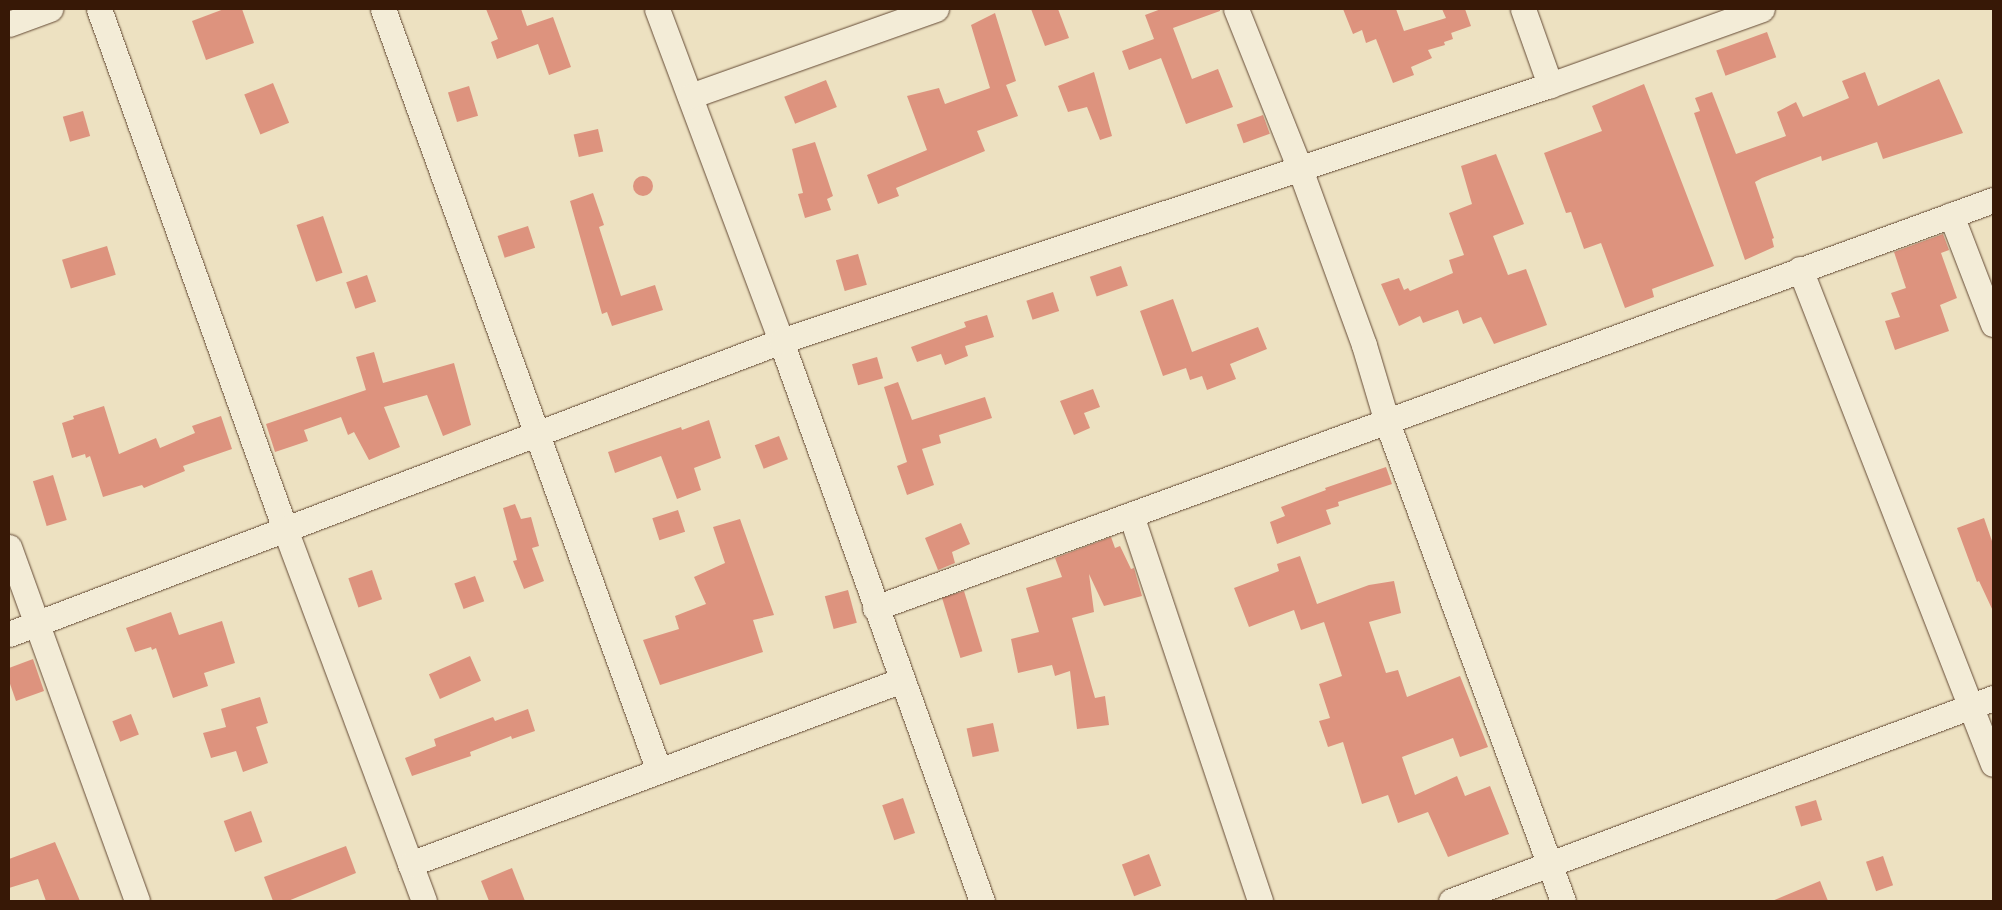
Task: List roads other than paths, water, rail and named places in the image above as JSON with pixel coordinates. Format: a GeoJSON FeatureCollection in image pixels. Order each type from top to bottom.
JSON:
{"type":"FeatureCollection","features":[{"type":"Feature","properties":{"kind":"street"},"geometry":{"type":"LineString","coordinates":[[9,24],[50,9]]}},
{"type":"Feature","properties":{"kind":"street"},"geometry":{"type":"LineString","coordinates":[[99,9],[285,529],[424,901]]}},
{"type":"Feature","properties":{"kind":"street"},"geometry":{"type":"LineString","coordinates":[[383,9],[539,433],[659,771]]}},
{"type":"Feature","properties":{"kind":"street"},"geometry":{"type":"LineString","coordinates":[[657,9],[781,341],[875,608],[982,901]]}},
{"type":"Feature","properties":{"kind":"street"},"geometry":{"type":"LineString","coordinates":[[690,96],[936,9]]}},
{"type":"Feature","properties":{"kind":"street"},"geometry":{"type":"LineString","coordinates":[[1236,9],[1300,169],[1364,345],[1386,422],[1563,901]]}},
{"type":"Feature","properties":{"kind":"street"},"geometry":{"type":"LineString","coordinates":[[1523,9],[1550,85]]}},
{"type":"Feature","properties":{"kind":"street"},"geometry":{"type":"LineString","coordinates":[[9,634],[781,341],[1550,85],[1762,9]]}},
{"type":"Feature","properties":{"kind":"street"},"geometry":{"type":"LineString","coordinates":[[875,608],[1993,200]]}},
{"type":"Feature","properties":{"kind":"street"},"geometry":{"type":"LineString","coordinates":[[1951,215],[1993,324]]}},
{"type":"Feature","properties":{"kind":"street"},"geometry":{"type":"LineString","coordinates":[[1800,269],[1982,702],[1993,764]]}},
{"type":"Feature","properties":{"kind":"street"},"geometry":{"type":"LineString","coordinates":[[1131,515],[1260,901]]}},
{"type":"Feature","properties":{"kind":"street"},"geometry":{"type":"LineString","coordinates":[[9,547],[136,901]]}},
{"type":"Feature","properties":{"kind":"street"},"geometry":{"type":"LineString","coordinates":[[410,864],[902,680]]}},
{"type":"Feature","properties":{"kind":"street"},"geometry":{"type":"LineString","coordinates":[[1451,901],[1982,702]]}}]}
